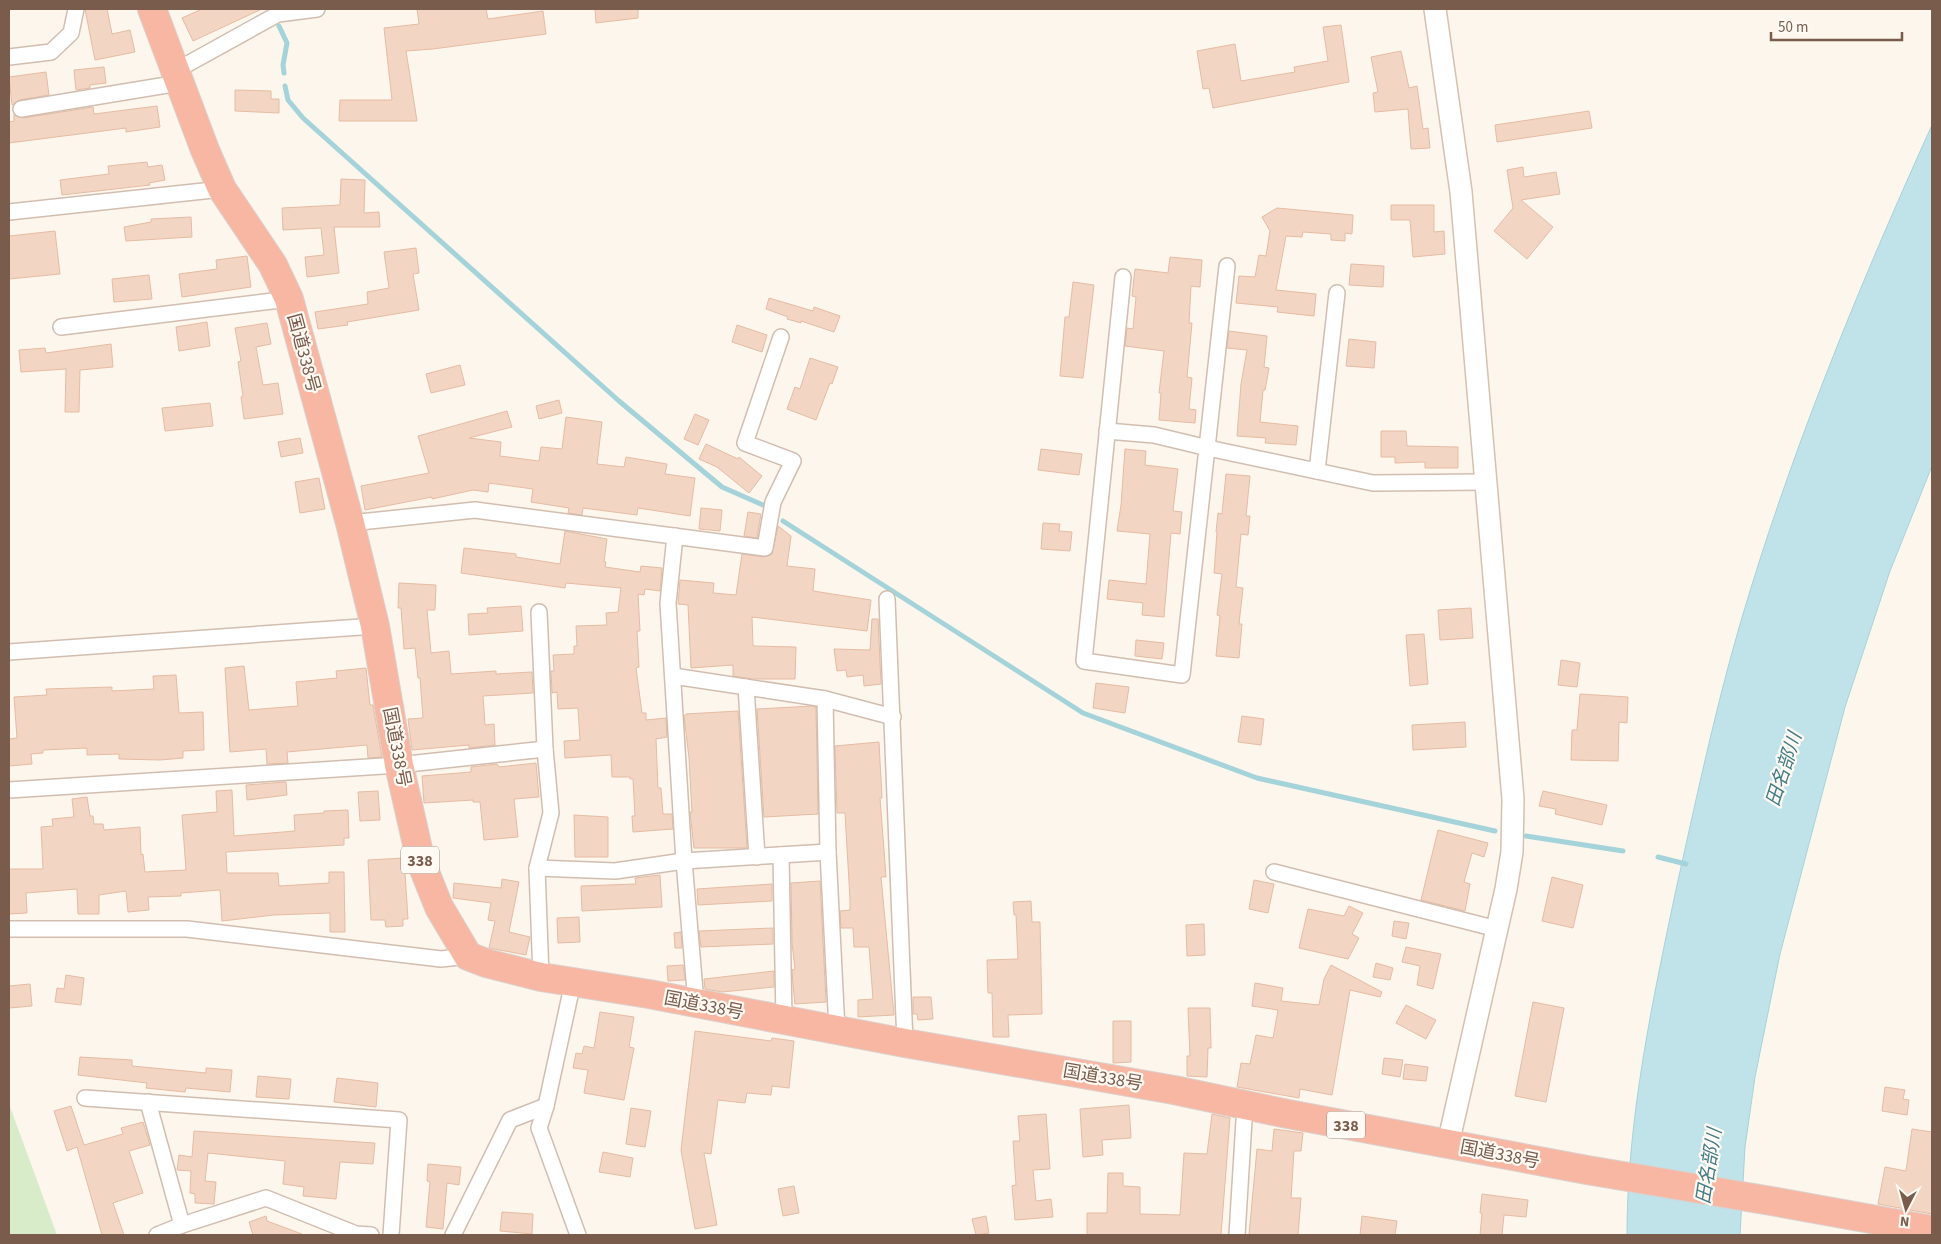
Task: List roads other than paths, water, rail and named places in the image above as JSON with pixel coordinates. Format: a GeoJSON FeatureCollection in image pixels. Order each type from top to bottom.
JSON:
{"type":"FeatureCollection","features":[{"type":"Feature","properties":{"kind":"highway","name":"国道338号"},"geometry":{"type":"LineString","coordinates":[[152,9],[205,150],[222,188],[273,265],[289,299],[350,523],[375,626],[399,765],[421,862],[439,907],[468,956],[486,963],[540,977],[696,1003],[905,1043],[1174,1090],[1448,1144],[1932,1230]]}},
{"type":"Feature","properties":{"kind":"street"},"geometry":{"type":"LineString","coordinates":[[9,57],[51,52],[71,33],[76,9]]}},
{"type":"Feature","properties":{"kind":"street"},"geometry":{"type":"LineString","coordinates":[[20,108],[177,77],[278,14],[317,9]]}},
{"type":"Feature","properties":{"kind":"street"},"geometry":{"type":"LineString","coordinates":[[1435,9],[1461,192],[1513,799],[1512,852],[1506,889],[1448,1144]]}},
{"type":"Feature","properties":{"kind":"street"},"geometry":{"type":"LineString","coordinates":[[9,212],[222,188]]}},
{"type":"Feature","properties":{"kind":"street"},"geometry":{"type":"LineString","coordinates":[[1123,277],[1084,661],[1182,675],[1227,266]]}},
{"type":"Feature","properties":{"kind":"street"},"geometry":{"type":"LineString","coordinates":[[1317,471],[1337,293]]}},
{"type":"Feature","properties":{"kind":"street"},"geometry":{"type":"LineString","coordinates":[[61,327],[289,299]]}},
{"type":"Feature","properties":{"kind":"street"},"geometry":{"type":"LineString","coordinates":[[350,523],[475,510],[765,548],[773,502],[792,461],[745,443],[781,336]]}},
{"type":"Feature","properties":{"kind":"street"},"geometry":{"type":"LineString","coordinates":[[1107,431],[1154,435],[1373,483],[1486,482]]}},
{"type":"Feature","properties":{"kind":"street"},"geometry":{"type":"LineString","coordinates":[[675,536],[668,603],[684,861],[696,1003]]}},
{"type":"Feature","properties":{"kind":"street"},"geometry":{"type":"LineString","coordinates":[[887,600],[905,1043]]}},
{"type":"Feature","properties":{"kind":"street"},"geometry":{"type":"LineString","coordinates":[[539,612],[545,749],[551,813],[537,868],[540,977]]}},
{"type":"Feature","properties":{"kind":"street"},"geometry":{"type":"LineString","coordinates":[[9,652],[375,626]]}},
{"type":"Feature","properties":{"kind":"street"},"geometry":{"type":"LineString","coordinates":[[673,676],[825,700],[893,718]]}},
{"type":"Feature","properties":{"kind":"street"},"geometry":{"type":"LineString","coordinates":[[746,687],[757,856]]}},
{"type":"Feature","properties":{"kind":"street"},"geometry":{"type":"LineString","coordinates":[[825,700],[828,852],[836,1030]]}},
{"type":"Feature","properties":{"kind":"street"},"geometry":{"type":"LineString","coordinates":[[9,790],[399,765],[545,749]]}},
{"type":"Feature","properties":{"kind":"street"},"geometry":{"type":"LineString","coordinates":[[537,868],[615,871],[684,861],[828,852]]}},
{"type":"Feature","properties":{"kind":"street"},"geometry":{"type":"LineString","coordinates":[[781,855],[784,1020]]}},
{"type":"Feature","properties":{"kind":"street"},"geometry":{"type":"LineString","coordinates":[[1274,872],[1497,929]]}},
{"type":"Feature","properties":{"kind":"street"},"geometry":{"type":"LineString","coordinates":[[9,929],[187,929],[441,959],[468,956]]}},
{"type":"Feature","properties":{"kind":"street"},"geometry":{"type":"LineString","coordinates":[[573,982],[540,1128],[578,1235]]}},
{"type":"Feature","properties":{"kind":"street"},"geometry":{"type":"LineString","coordinates":[[85,1098],[398,1120],[391,1235]]}},
{"type":"Feature","properties":{"kind":"street"},"geometry":{"type":"LineString","coordinates":[[148,1102],[182,1225]]}},
{"type":"Feature","properties":{"kind":"street"},"geometry":{"type":"LineString","coordinates":[[1237,1235],[1245,1104]]}},
{"type":"Feature","properties":{"kind":"street"},"geometry":{"type":"LineString","coordinates":[[453,1235],[510,1120],[546,1106]]}},
{"type":"Feature","properties":{"kind":"street"},"geometry":{"type":"LineString","coordinates":[[157,1235],[266,1198],[356,1234],[371,1235]]}},
{"type":"Feature","properties":{"kind":"water","name":"田名部川"},"geometry":{"type":"Polygon","coordinates":[[[1932,125],[1932,466],[1890,571],[1845,707],[1780,954],[1755,1077],[1745,1147],[1740,1235],[1627,1235],[1631,1147],[1636,1103],[1651,1015],[1693,811],[1739,627],[1789,472],[1811,414],[1857,297],[1932,125]]]}},
{"type":"Feature","properties":{"kind":"waterway"},"geometry":{"type":"LineString","coordinates":[[279,26],[287,43],[283,65],[284,73]]}},
{"type":"Feature","properties":{"kind":"waterway"},"geometry":{"type":"LineString","coordinates":[[285,86],[288,100],[303,118],[619,401],[722,487],[763,505]]}},
{"type":"Feature","properties":{"kind":"waterway"},"geometry":{"type":"LineString","coordinates":[[783,521],[1083,713],[1257,778],[1495,831]]}},
{"type":"Feature","properties":{"kind":"waterway"},"geometry":{"type":"LineString","coordinates":[[1526,836],[1623,851]]}},
{"type":"Feature","properties":{"kind":"waterway"},"geometry":{"type":"LineString","coordinates":[[1658,857],[1686,864]]}}]}
